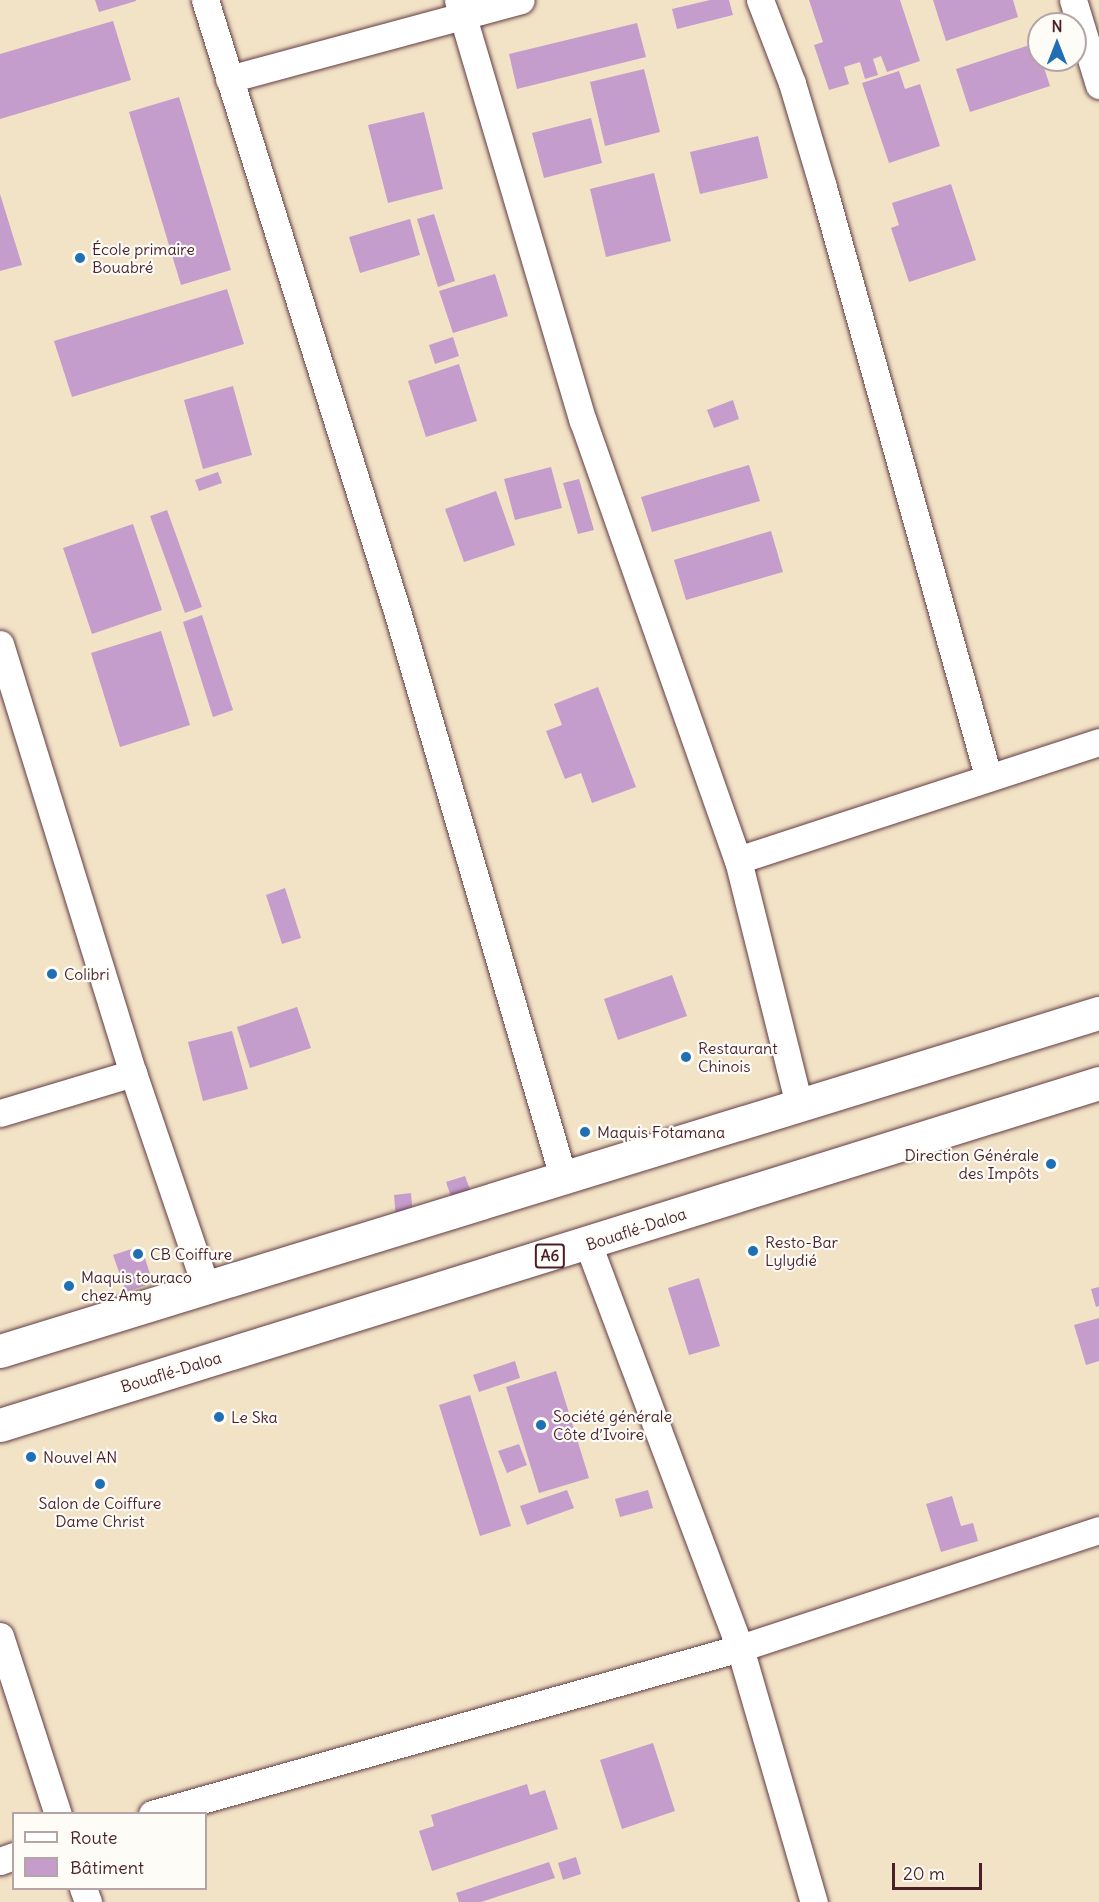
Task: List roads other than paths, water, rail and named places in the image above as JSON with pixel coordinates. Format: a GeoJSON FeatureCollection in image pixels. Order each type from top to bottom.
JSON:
{"type":"FeatureCollection","features":[{"type":"Feature","properties":{"kind":"highway"},"geometry":{"type":"LineString","coordinates":[[0,1350],[207,1290],[562,1177],[1099,1013]]}},
{"type":"Feature","properties":{"kind":"highway","name":"Bouaflé-Daloa"},"geometry":{"type":"LineString","coordinates":[[0,1425],[588,1244],[1099,1083]]}},
{"type":"Feature","properties":{"kind":"street"},"geometry":{"type":"LineString","coordinates":[[205,0],[397,611],[562,1177]]}},
{"type":"Feature","properties":{"kind":"street"},"geometry":{"type":"LineString","coordinates":[[229,79],[460,8],[521,0]]}},
{"type":"Feature","properties":{"kind":"street"},"geometry":{"type":"LineString","coordinates":[[760,0],[792,83],[820,176],[988,776]]}},
{"type":"Feature","properties":{"kind":"street"},"geometry":{"type":"LineString","coordinates":[[1073,0],[1099,85]]}},
{"type":"Feature","properties":{"kind":"street"},"geometry":{"type":"LineString","coordinates":[[460,8],[583,421],[738,860],[799,1105]]}},
{"type":"Feature","properties":{"kind":"street"},"geometry":{"type":"LineString","coordinates":[[0,644],[133,1073],[207,1290]]}},
{"type":"Feature","properties":{"kind":"street"},"geometry":{"type":"LineString","coordinates":[[738,860],[988,776],[1099,742]]}},
{"type":"Feature","properties":{"kind":"street"},"geometry":{"type":"LineString","coordinates":[[0,1113],[133,1073]]}},
{"type":"Feature","properties":{"kind":"street"},"geometry":{"type":"LineString","coordinates":[[588,1244],[740,1648],[814,1902]]}},
{"type":"Feature","properties":{"kind":"street"},"geometry":{"type":"LineString","coordinates":[[159,1812],[740,1648],[1099,1530]]}},
{"type":"Feature","properties":{"kind":"street"},"geometry":{"type":"LineString","coordinates":[[0,1636],[57,1812]]}},
{"type":"Feature","properties":{"kind":"place","name":"École primaire Bouabré"},"geometry":{"type":"Point","coordinates":[80,258]}},
{"type":"Feature","properties":{"kind":"place","name":"Colibri"},"geometry":{"type":"Point","coordinates":[52,974]}},
{"type":"Feature","properties":{"kind":"place","name":"Restaurant Chinois"},"geometry":{"type":"Point","coordinates":[686,1057]}},
{"type":"Feature","properties":{"kind":"place","name":"Maquis Fotamana"},"geometry":{"type":"Point","coordinates":[585,1132]}},
{"type":"Feature","properties":{"kind":"place","name":"Direction Générale des Impôts"},"geometry":{"type":"Point","coordinates":[1051,1164]}},
{"type":"Feature","properties":{"kind":"place","name":"Resto-Bar Lylydié"},"geometry":{"type":"Point","coordinates":[753,1251]}},
{"type":"Feature","properties":{"kind":"place","name":"CB Coiffure"},"geometry":{"type":"Point","coordinates":[138,1254]}},
{"type":"Feature","properties":{"kind":"place","name":"Maquis touraco chez Amy"},"geometry":{"type":"Point","coordinates":[69,1286]}},
{"type":"Feature","properties":{"kind":"place","name":"Le Ska"},"geometry":{"type":"Point","coordinates":[219,1417]}},
{"type":"Feature","properties":{"kind":"place","name":"Société générale Côte d’Ivoire"},"geometry":{"type":"Point","coordinates":[541,1425]}},
{"type":"Feature","properties":{"kind":"place","name":"Nouvel AN"},"geometry":{"type":"Point","coordinates":[31,1457]}},
{"type":"Feature","properties":{"kind":"place","name":"Salon de Coiffure Dame Christ"},"geometry":{"type":"Point","coordinates":[100,1484]}}]}
